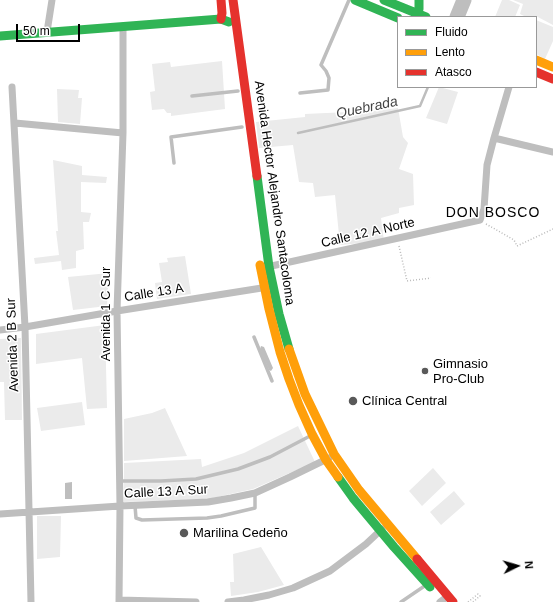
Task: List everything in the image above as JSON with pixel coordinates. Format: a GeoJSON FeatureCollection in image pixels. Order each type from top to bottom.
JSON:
{"type":"FeatureCollection","features":[{"type":"Feature","properties":{"kind":"main road"},"geometry":{"type":"LineString","coordinates":[[0,36],[225,21],[222,13],[221,0]]}},
{"type":"Feature","properties":{"kind":"main road","name":"Avenida Hector Alejandro Santacoloma"},"geometry":{"type":"LineString","coordinates":[[227,0],[225,21],[238,91],[242,127],[269,287],[273,329],[287,374],[312,434],[326,460],[353,498],[380,531],[427,584],[445,600]]}},
{"type":"Feature","properties":{"kind":"main road","name":"Avenida Hector Alejandro Santacoloma"},"geometry":{"type":"LineString","coordinates":[[233,0],[265,268]]}},
{"type":"Feature","properties":{"kind":"main road"},"geometry":{"type":"LineString","coordinates":[[355,0],[397,18]]}},
{"type":"Feature","properties":{"kind":"main road"},"geometry":{"type":"LineString","coordinates":[[384,0],[420,16],[419,0]]}},
{"type":"Feature","properties":{"kind":"main road"},"geometry":{"type":"LineString","coordinates":[[537,60],[553,67]]}},
{"type":"Feature","properties":{"kind":"main road"},"geometry":{"type":"LineString","coordinates":[[537,72],[553,79]]}},
{"type":"Feature","properties":{"kind":"main road","name":"Avenida Hector Alejandro Santacoloma"},"geometry":{"type":"LineString","coordinates":[[269,287],[305,394],[334,454],[359,490],[445,600]]}},
{"type":"Feature","properties":{"kind":"street"},"geometry":{"type":"LineString","coordinates":[[47,32],[52,0]]}},
{"type":"Feature","properties":{"kind":"street","name":"Avenida 1 C Sur"},"geometry":{"type":"LineString","coordinates":[[119,601],[120,506],[117,311],[123,133],[123,27]]}},
{"type":"Feature","properties":{"kind":"street","name":"Avenida 2 B Sur"},"geometry":{"type":"LineString","coordinates":[[12,87],[25,327],[31,602]]}},
{"type":"Feature","properties":{"kind":"street"},"geometry":{"type":"LineString","coordinates":[[480,220],[484,209],[487,165],[509,88]]}},
{"type":"Feature","properties":{"kind":"street"},"geometry":{"type":"LineString","coordinates":[[15,123],[123,133]]}},
{"type":"Feature","properties":{"kind":"street"},"geometry":{"type":"LineString","coordinates":[[494,138],[553,152]]}},
{"type":"Feature","properties":{"kind":"street","name":"Calle 12 A Norte"},"geometry":{"type":"LineString","coordinates":[[265,268],[480,220]]}},
{"type":"Feature","properties":{"kind":"street","name":"Calle 13 A"},"geometry":{"type":"LineString","coordinates":[[0,330],[269,287]]}},
{"type":"Feature","properties":{"kind":"street","name":"Calle 13 A Sur"},"geometry":{"type":"LineString","coordinates":[[0,514],[208,502],[231,498],[255,493],[326,460],[334,454]]}},
{"type":"Feature","properties":{"kind":"street"},"geometry":{"type":"LineString","coordinates":[[228,602],[269,595],[293,588],[330,571],[366,544],[387,524]]}},
{"type":"Feature","properties":{"kind":"street"},"geometry":{"type":"LineString","coordinates":[[119,601],[196,602]]}},
{"type":"Feature","properties":{"kind":"lane"},"geometry":{"type":"LineString","coordinates":[[300,93],[328,90],[329,78],[326,70],[321,65],[349,0]]}},
{"type":"Feature","properties":{"kind":"lane"},"geometry":{"type":"LineString","coordinates":[[192,96],[238,91]]}},
{"type":"Feature","properties":{"kind":"lane"},"geometry":{"type":"LineString","coordinates":[[174,163],[171,137],[242,127]]}},
{"type":"Feature","properties":{"kind":"lane"},"geometry":{"type":"LineString","coordinates":[[254,337],[272,381]]}},
{"type":"Feature","properties":{"kind":"lane"},"geometry":{"type":"LineString","coordinates":[[119,481],[196,480],[238,469],[270,457],[312,434]]}},
{"type":"Feature","properties":{"kind":"lane"},"geometry":{"type":"LineString","coordinates":[[135,506],[136,518],[142,520],[206,518],[255,508],[255,493]]}},
{"type":"Feature","properties":{"kind":"lane"},"geometry":{"type":"LineString","coordinates":[[401,602],[427,584]]}},
{"type":"Feature","properties":{"kind":"path"},"geometry":{"type":"LineString","coordinates":[[480,220],[514,240],[518,246],[553,229]]}},
{"type":"Feature","properties":{"kind":"path"},"geometry":{"type":"LineString","coordinates":[[397,239],[407,280],[431,278]]}},
{"type":"Feature","properties":{"kind":"path"},"geometry":{"type":"LineString","coordinates":[[468,602],[478,594],[480,596],[473,602]]}},
{"type":"Feature","properties":{"kind":"shaded area"},"geometry":{"type":"Polygon","coordinates":[[[502,0],[509,0],[520,5],[515,16],[495,16],[502,0]]]}},
{"type":"Feature","properties":{"kind":"shaded area"},"geometry":{"type":"Polygon","coordinates":[[[513,0],[553,0],[553,25],[537,16],[524,16],[520,14],[523,4],[513,0]]]}},
{"type":"Feature","properties":{"kind":"shaded area"},"geometry":{"type":"Polygon","coordinates":[[[537,20],[553,27],[553,41],[545,59],[537,55],[537,20]]]}},
{"type":"Feature","properties":{"kind":"shaded area"},"geometry":{"type":"Polygon","coordinates":[[[222,61],[225,109],[171,116],[171,113],[167,113],[164,109],[152,110],[150,92],[155,91],[152,64],[170,62],[171,67],[222,61]]]}},
{"type":"Feature","properties":{"kind":"shaded area"},"geometry":{"type":"Polygon","coordinates":[[[439,88],[458,92],[447,124],[426,118],[439,88]]]}},
{"type":"Feature","properties":{"kind":"shaded area"},"geometry":{"type":"Polygon","coordinates":[[[57,89],[79,90],[78,98],[82,98],[80,124],[58,122],[57,89]]]}},
{"type":"Feature","properties":{"kind":"shaded area"},"geometry":{"type":"Polygon","coordinates":[[[398,108],[403,137],[408,143],[399,169],[413,174],[414,205],[399,208],[399,213],[381,218],[384,241],[340,245],[335,195],[315,197],[313,183],[299,182],[293,145],[259,148],[256,122],[305,117],[305,114],[348,112],[349,114],[398,108]]]}},
{"type":"Feature","properties":{"kind":"shaded area"},"geometry":{"type":"Polygon","coordinates":[[[53,160],[82,166],[82,175],[107,177],[106,183],[81,182],[81,212],[91,213],[89,222],[83,222],[84,249],[76,251],[76,268],[62,270],[61,261],[35,264],[34,258],[59,255],[56,231],[58,231],[53,160]]]}},
{"type":"Feature","properties":{"kind":"shaded area"},"geometry":{"type":"Polygon","coordinates":[[[185,256],[191,294],[157,299],[155,283],[162,282],[159,263],[168,262],[167,258],[185,256]]]}},
{"type":"Feature","properties":{"kind":"shaded area"},"geometry":{"type":"Polygon","coordinates":[[[109,273],[107,306],[73,310],[68,277],[109,273]]]}},
{"type":"Feature","properties":{"kind":"shaded area"},"geometry":{"type":"Polygon","coordinates":[[[105,325],[107,408],[87,409],[82,358],[36,364],[36,334],[105,325]]]}},
{"type":"Feature","properties":{"kind":"shaded area"},"geometry":{"type":"Polygon","coordinates":[[[21,338],[22,420],[5,420],[4,382],[0,382],[0,339],[21,338]]]}},
{"type":"Feature","properties":{"kind":"shaded area"},"geometry":{"type":"Polygon","coordinates":[[[261,346],[264,347],[273,368],[271,371],[269,370],[260,349],[261,346]]]}},
{"type":"Feature","properties":{"kind":"shaded area"},"geometry":{"type":"Polygon","coordinates":[[[82,402],[85,425],[41,431],[37,408],[82,402]]]}},
{"type":"Feature","properties":{"kind":"shaded area"},"geometry":{"type":"Polygon","coordinates":[[[165,408],[187,456],[124,461],[124,419],[152,413],[165,408]]]}},
{"type":"Feature","properties":{"kind":"shaded area"},"geometry":{"type":"Polygon","coordinates":[[[298,426],[315,462],[253,489],[208,499],[124,502],[124,463],[201,459],[202,467],[244,453],[298,426]]]}},
{"type":"Feature","properties":{"kind":"shaded area"},"geometry":{"type":"Polygon","coordinates":[[[433,468],[446,483],[422,506],[409,491],[433,468]]]}},
{"type":"Feature","properties":{"kind":"shaded area"},"geometry":{"type":"Polygon","coordinates":[[[72,482],[72,499],[65,499],[65,483],[72,482]]]}},
{"type":"Feature","properties":{"kind":"shaded area"},"geometry":{"type":"Polygon","coordinates":[[[454,491],[465,504],[441,525],[430,512],[454,491]]]}},
{"type":"Feature","properties":{"kind":"shaded area"},"geometry":{"type":"Polygon","coordinates":[[[37,516],[61,516],[60,557],[37,559],[37,516]]]}},
{"type":"Feature","properties":{"kind":"shaded area"},"geometry":{"type":"Polygon","coordinates":[[[261,547],[284,585],[258,592],[231,596],[230,582],[234,582],[233,554],[261,547]]]}},
{"type":"Feature","properties":{"kind":"waterway"},"geometry":{"type":"LineString","coordinates":[[457,16],[464,0]]}},
{"type":"Feature","properties":{"kind":"waterway","name":"Quebrada"},"geometry":{"type":"LineString","coordinates":[[298,133],[420,106],[428,88]]}},
{"type":"Feature","properties":{"kind":"traffic: fast"},"geometry":{"type":"LineString","coordinates":[[355,0],[397,18]]}},
{"type":"Feature","properties":{"kind":"traffic: fast"},"geometry":{"type":"LineString","coordinates":[[384,0],[424,16]]}},
{"type":"Feature","properties":{"kind":"traffic: fast"},"geometry":{"type":"LineString","coordinates":[[417,16],[419,0]]}},
{"type":"Feature","properties":{"kind":"traffic: fast"},"geometry":{"type":"LineString","coordinates":[[0,36],[221,19],[229,22]]}},
{"type":"Feature","properties":{"kind":"traffic: fast"},"geometry":{"type":"LineString","coordinates":[[257,176],[269,267],[279,314],[289,349]]}},
{"type":"Feature","properties":{"kind":"traffic: fast"},"geometry":{"type":"LineString","coordinates":[[338,477],[353,498],[430,587]]}},
{"type":"Feature","properties":{"kind":"traffic: slow"},"geometry":{"type":"LineString","coordinates":[[537,60],[553,67]]}},
{"type":"Feature","properties":{"kind":"traffic: slow"},"geometry":{"type":"LineString","coordinates":[[260,265],[269,309],[280,352],[289,379],[312,434],[326,460],[338,477]]}},
{"type":"Feature","properties":{"kind":"traffic: slow"},"geometry":{"type":"LineString","coordinates":[[289,349],[305,394],[334,454],[359,490],[417,559]]}},
{"type":"Feature","properties":{"kind":"traffic: jam"},"geometry":{"type":"LineString","coordinates":[[221,0],[221,19]]}},
{"type":"Feature","properties":{"kind":"traffic: jam"},"geometry":{"type":"LineString","coordinates":[[233,0],[257,176]]}},
{"type":"Feature","properties":{"kind":"traffic: jam"},"geometry":{"type":"LineString","coordinates":[[537,72],[553,79]]}},
{"type":"Feature","properties":{"kind":"traffic: jam"},"geometry":{"type":"LineString","coordinates":[[417,559],[453,602]]}},
{"type":"Feature","properties":{"kind":"place","name":"Gimnasio Pro-Club"},"geometry":{"type":"Point","coordinates":[425,371]}},
{"type":"Feature","properties":{"kind":"place","name":"Clínica Central"},"geometry":{"type":"Point","coordinates":[353,401]}},
{"type":"Feature","properties":{"kind":"place","name":"Marilina Cedeño"},"geometry":{"type":"Point","coordinates":[184,533]}},
{"type":"Feature","properties":{"kind":"district","name":"DON BOSCO"},"geometry":{"type":"Point","coordinates":[493,213]}}]}
